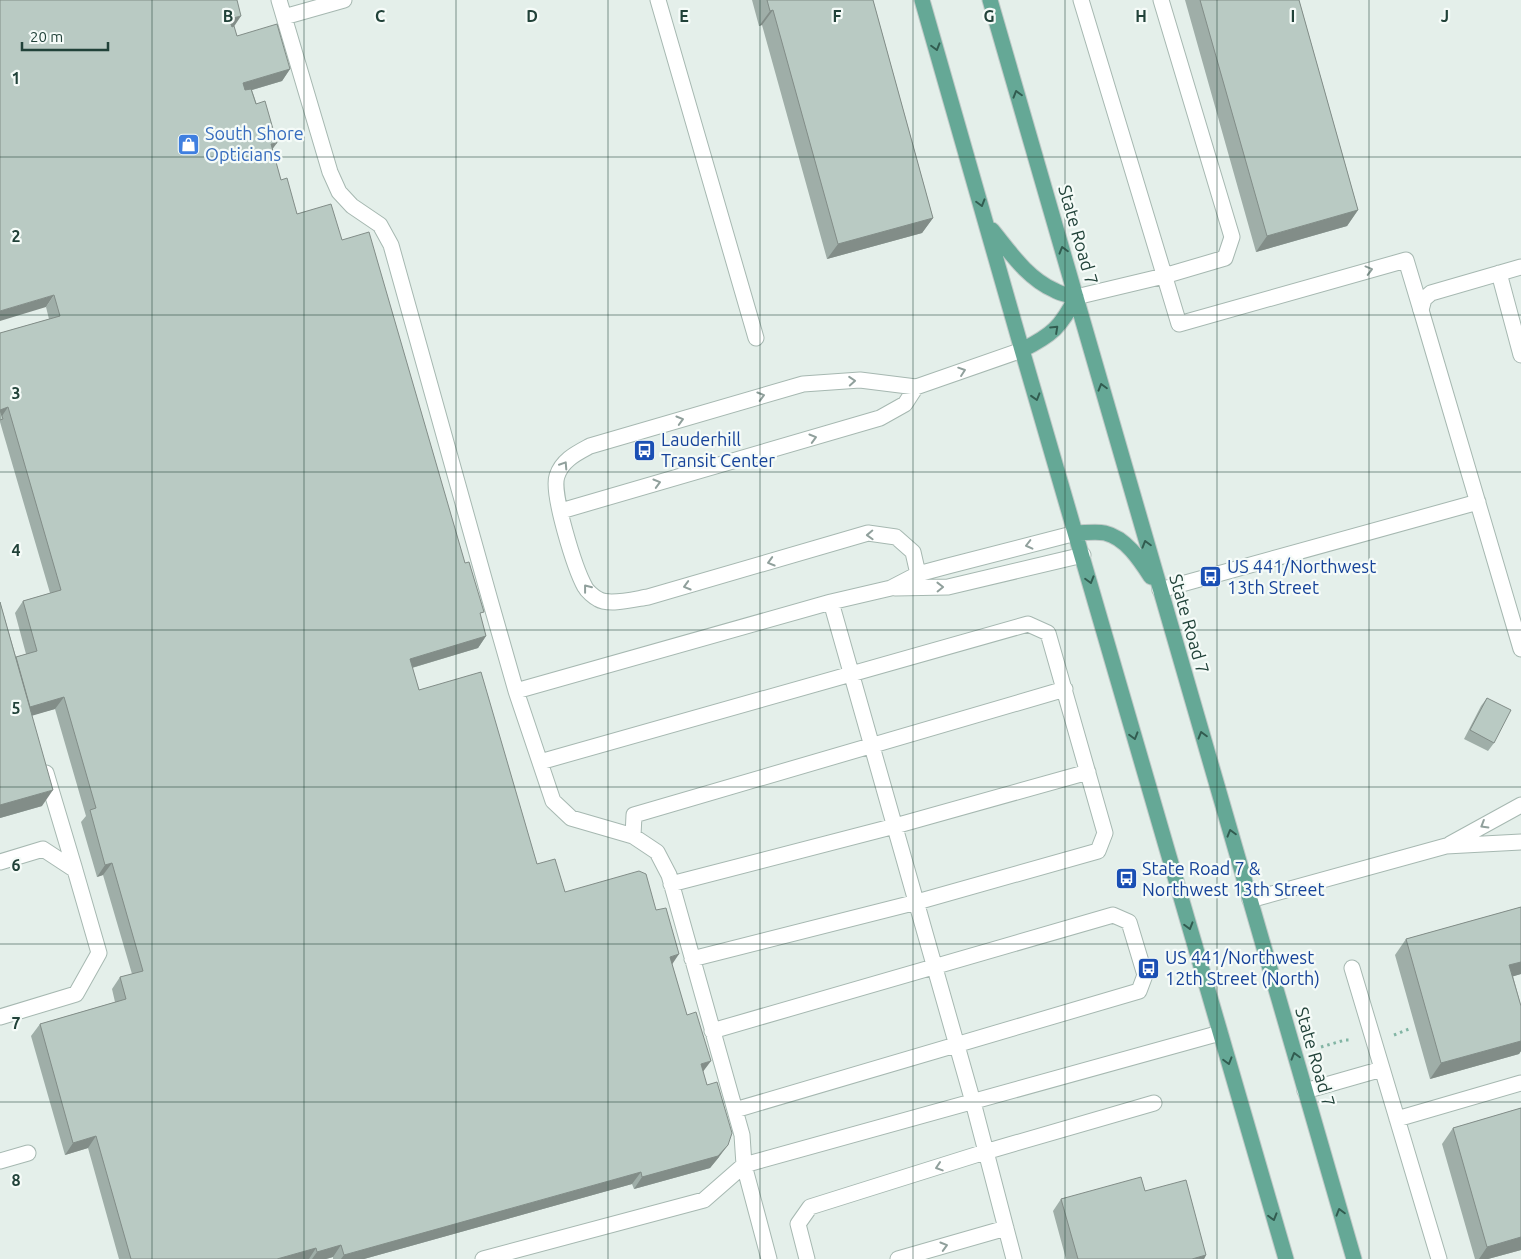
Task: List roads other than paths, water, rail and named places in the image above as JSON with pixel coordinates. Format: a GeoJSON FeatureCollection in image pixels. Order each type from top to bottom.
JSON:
{"type":"FeatureCollection","features":[{"type":"Feature","properties":{"kind":"main road"},"geometry":{"type":"LineString","coordinates":[[922,0],[1286,1259]]}},
{"type":"Feature","properties":{"kind":"main road","name":"State Road 7"},"geometry":{"type":"LineString","coordinates":[[990,0],[1354,1259]]}},
{"type":"Feature","properties":{"kind":"main road"},"geometry":{"type":"LineString","coordinates":[[987,222],[1014,257],[1034,278],[1054,291],[1076,297],[1065,320],[1044,339],[1022,350]]}},
{"type":"Feature","properties":{"kind":"main road"},"geometry":{"type":"LineString","coordinates":[[1076,533],[1105,533],[1121,541],[1139,558],[1160,590]]}},
{"type":"Feature","properties":{"kind":"street"},"geometry":{"type":"LineString","coordinates":[[279,0],[330,172],[339,192],[352,206],[380,225],[391,245],[460,498],[516,691],[553,801],[571,818],[633,836],[657,852],[669,875],[742,1135],[744,1165],[770,1259]]}},
{"type":"Feature","properties":{"kind":"street"},"geometry":{"type":"LineString","coordinates":[[284,17],[344,0]]}},
{"type":"Feature","properties":{"kind":"street"},"geometry":{"type":"LineString","coordinates":[[658,0],[756,338]]}},
{"type":"Feature","properties":{"kind":"street"},"geometry":{"type":"LineString","coordinates":[[1081,0],[1179,324],[1406,260],[1478,502],[1515,605],[1521,649]]}},
{"type":"Feature","properties":{"kind":"street"},"geometry":{"type":"LineString","coordinates":[[1076,297],[1164,276],[1225,258],[1232,237],[1161,0]]}},
{"type":"Feature","properties":{"kind":"street"},"geometry":{"type":"LineString","coordinates":[[1421,310],[1424,299],[1431,293],[1521,267]]}},
{"type":"Feature","properties":{"kind":"street"},"geometry":{"type":"LineString","coordinates":[[1499,274],[1521,355]]}},
{"type":"Feature","properties":{"kind":"street"},"geometry":{"type":"LineString","coordinates":[[918,574],[913,552],[896,537],[868,533],[648,597],[621,602],[600,600],[585,588],[577,569],[556,496],[557,476],[569,457],[590,446],[804,384],[860,380],[916,387],[1022,350]]}},
{"type":"Feature","properties":{"kind":"street"},"geometry":{"type":"LineString","coordinates":[[560,511],[880,418],[905,404],[916,387]]}},
{"type":"Feature","properties":{"kind":"street"},"geometry":{"type":"LineString","coordinates":[[1160,590],[1478,502]]}},
{"type":"Feature","properties":{"kind":"street"},"geometry":{"type":"LineString","coordinates":[[891,588],[918,574],[1076,533]]}},
{"type":"Feature","properties":{"kind":"street"},"geometry":{"type":"LineString","coordinates":[[516,691],[831,602],[891,588],[948,587],[1083,555]]}},
{"type":"Feature","properties":{"kind":"street"},"geometry":{"type":"LineString","coordinates":[[831,602],[973,1102],[1014,1259]]}},
{"type":"Feature","properties":{"kind":"street"},"geometry":{"type":"LineString","coordinates":[[540,762],[1028,624],[1048,633],[1105,833],[1098,851],[917,902],[692,959]]}},
{"type":"Feature","properties":{"kind":"street"},"geometry":{"type":"LineString","coordinates":[[633,836],[634,815],[1064,689]]}},
{"type":"Feature","properties":{"kind":"street"},"geometry":{"type":"LineString","coordinates":[[0,1017],[76,994],[99,954],[42,762]]}},
{"type":"Feature","properties":{"kind":"street"},"geometry":{"type":"LineString","coordinates":[[671,884],[895,826],[1088,772]]}},
{"type":"Feature","properties":{"kind":"street"},"geometry":{"type":"LineString","coordinates":[[1446,846],[1521,804]]}},
{"type":"Feature","properties":{"kind":"street"},"geometry":{"type":"LineString","coordinates":[[1250,900],[1446,846],[1521,842]]}},
{"type":"Feature","properties":{"kind":"street"},"geometry":{"type":"LineString","coordinates":[[0,862],[43,849],[75,870]]}},
{"type":"Feature","properties":{"kind":"street"},"geometry":{"type":"LineString","coordinates":[[712,1031],[1113,915],[1129,922],[1145,975],[1139,991],[735,1110]]}},
{"type":"Feature","properties":{"kind":"street"},"geometry":{"type":"LineString","coordinates":[[1352,968],[1439,1259]]}},
{"type":"Feature","properties":{"kind":"street"},"geometry":{"type":"LineString","coordinates":[[483,1259],[704,1200],[744,1165],[1220,1032]]}},
{"type":"Feature","properties":{"kind":"street"},"geometry":{"type":"LineString","coordinates":[[1305,1091],[1382,1069]]}},
{"type":"Feature","properties":{"kind":"street"},"geometry":{"type":"LineString","coordinates":[[1397,1119],[1521,1083]]}},
{"type":"Feature","properties":{"kind":"street"},"geometry":{"type":"LineString","coordinates":[[807,1259],[798,1224],[810,1207],[985,1152],[1154,1103]]}},
{"type":"Feature","properties":{"kind":"street"},"geometry":{"type":"LineString","coordinates":[[0,1161],[28,1153]]}},
{"type":"Feature","properties":{"kind":"street"},"geometry":{"type":"LineString","coordinates":[[898,1259],[1006,1228]]}},
{"type":"Feature","properties":{"kind":"place","name":"South Shore Opticians"},"geometry":{"type":"Point","coordinates":[189,144]}},
{"type":"Feature","properties":{"kind":"place","name":"Lauderhill Transit Center"},"geometry":{"type":"Point","coordinates":[645,450]}},
{"type":"Feature","properties":{"kind":"place","name":"US 441/Northwest 13th Street"},"geometry":{"type":"Point","coordinates":[1211,577]}},
{"type":"Feature","properties":{"kind":"place","name":"State Road 7 & Northwest 13th Street"},"geometry":{"type":"Point","coordinates":[1126,879]}},
{"type":"Feature","properties":{"kind":"place","name":"US 441/Northwest 12th Street (North)"},"geometry":{"type":"Point","coordinates":[1149,968]}}]}
